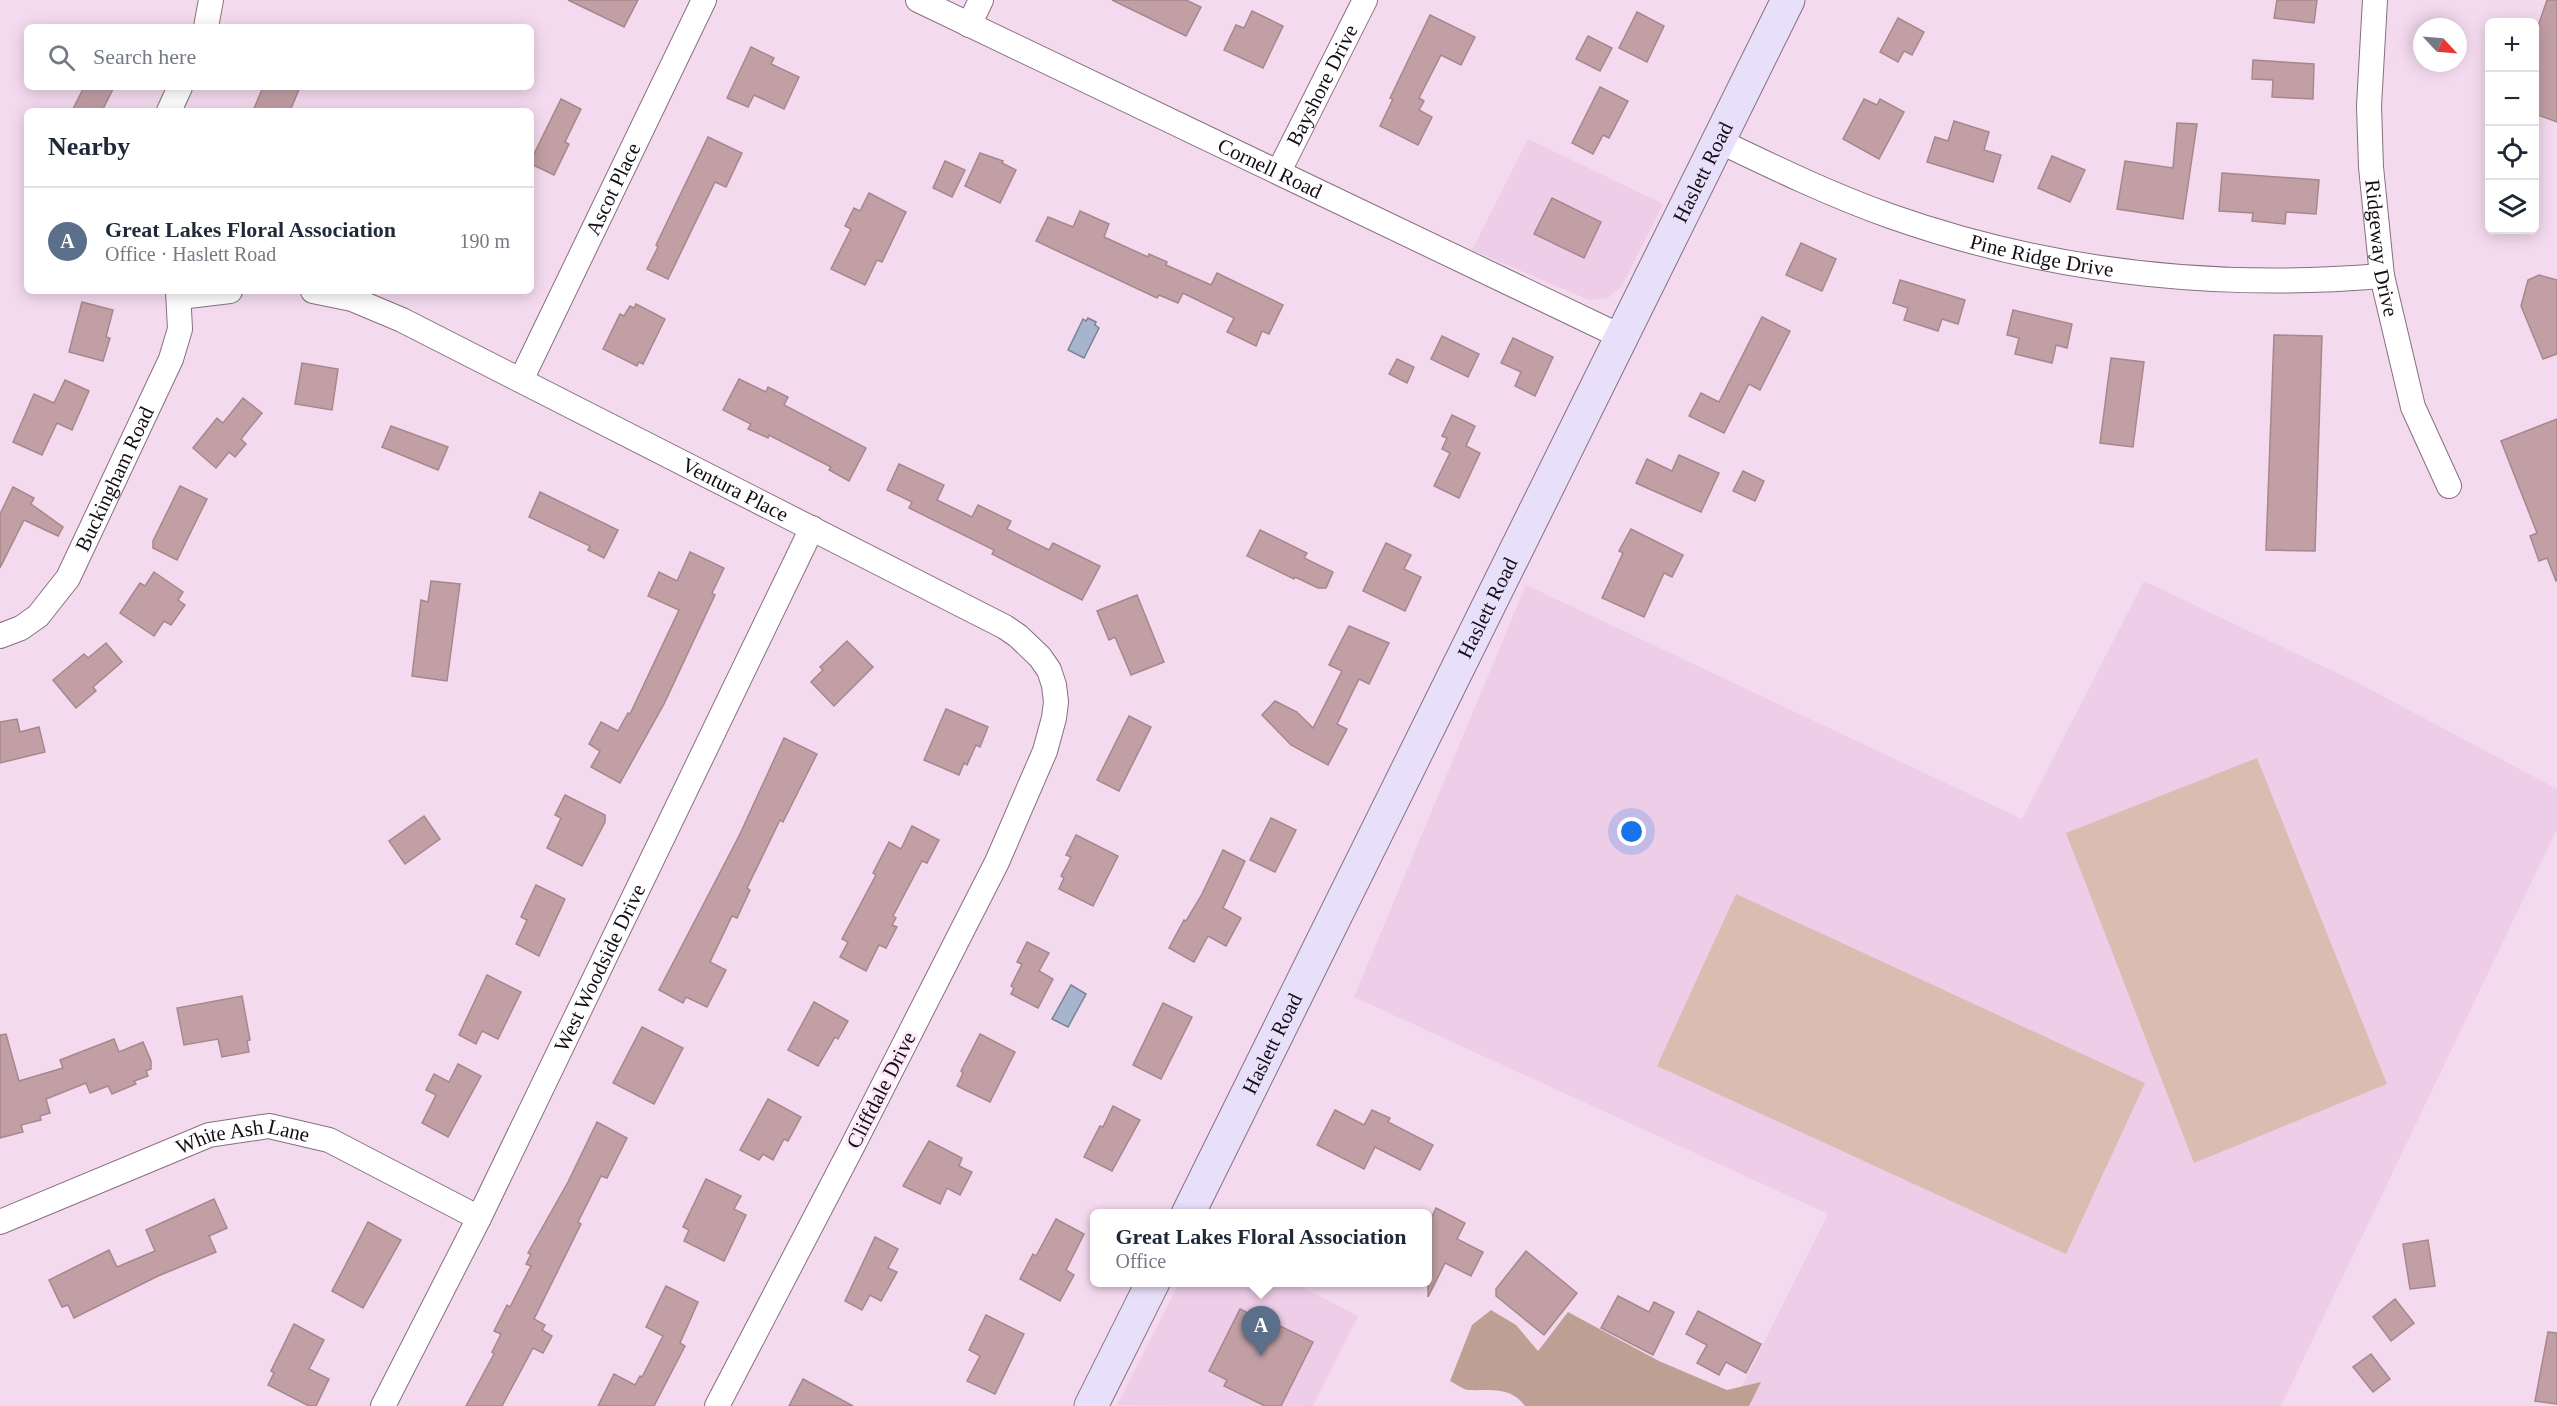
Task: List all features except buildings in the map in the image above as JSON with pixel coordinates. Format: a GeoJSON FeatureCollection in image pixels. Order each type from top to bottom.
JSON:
{"type":"FeatureCollection","features":[{"type":"Feature","properties":{"kind":"street"},"geometry":{"type":"LineString","coordinates":[[207,24],[211,0]]}},
{"type":"Feature","properties":{"kind":"street","name":"Ascot Place"},"geometry":{"type":"LineString","coordinates":[[521,380],[704,0]]}},
{"type":"Feature","properties":{"kind":"street","name":"Cornell Road"},"geometry":{"type":"LineString","coordinates":[[918,0],[1620,336]]}},
{"type":"Feature","properties":{"kind":"street"},"geometry":{"type":"LineString","coordinates":[[969,25],[981,0]]}},
{"type":"Feature","properties":{"kind":"street","name":"Bayshore Drive"},"geometry":{"type":"LineString","coordinates":[[1279,171],[1365,0]]}},
{"type":"Feature","properties":{"kind":"street","name":"Haslett Road"},"geometry":{"type":"LineString","coordinates":[[1191,1209],[1788,0]]}},
{"type":"Feature","properties":{"kind":"street","name":"Ridgeway Drive"},"geometry":{"type":"LineString","coordinates":[[2376,0],[2370,116],[2371,167],[2382,276],[2413,407],[2449,486]]}},
{"type":"Feature","properties":{"kind":"street"},"geometry":{"type":"LineString","coordinates":[[170,108],[179,90]]}},
{"type":"Feature","properties":{"kind":"street","name":"Pine Ridge Drive"},"geometry":{"type":"LineString","coordinates":[[1719,141],[1827,192],[1890,216],[1953,236],[2060,262],[2122,272],[2231,281],[2304,281],[2382,276]]}},
{"type":"Feature","properties":{"kind":"street","name":"Buckingham Road"},"geometry":{"type":"LineString","coordinates":[[0,636],[21,628],[38,616],[68,578],[171,359],[180,329],[179,294]]}},
{"type":"Feature","properties":{"kind":"street","name":"Ventura Place"},"geometry":{"type":"LineString","coordinates":[[327,294],[352,299],[392,315],[1005,627],[1040,657],[1049,670],[1056,702],[1051,730],[1037,770]]}},
{"type":"Feature","properties":{"kind":"street","name":"West Woodside Drive"},"geometry":{"type":"LineString","coordinates":[[383,1406],[479,1218],[812,528]]}},
{"type":"Feature","properties":{"kind":"street","name":"Cliffdale Drive"},"geometry":{"type":"LineString","coordinates":[[717,1406],[993,871],[1037,770]]}},
{"type":"Feature","properties":{"kind":"street","name":"White Ash Lane"},"geometry":{"type":"LineString","coordinates":[[0,1222],[208,1135],[269,1126],[328,1140],[479,1218]]}},
{"type":"Feature","properties":{"kind":"street"},"geometry":{"type":"LineString","coordinates":[[1091,1406],[1150,1287]]}},
{"type":"Feature","properties":{"kind":"shaded area"},"geometry":{"type":"Polygon","coordinates":[[[1528,139],[1663,204],[1622,286],[1608,298],[1589,300],[1472,250],[1528,139]]]}},
{"type":"Feature","properties":{"kind":"shaded area"},"geometry":{"type":"Polygon","coordinates":[[[2144,581],[2358,683],[2557,789],[2557,829],[2281,1406],[1732,1406],[1828,1214],[1354,997],[1526,585],[2022,819],[2144,581]]]}},
{"type":"Feature","properties":{"kind":"shaded area"},"geometry":{"type":"Polygon","coordinates":[[[2257,758],[2387,1084],[2194,1163],[2066,833],[2257,758]]]}},
{"type":"Feature","properties":{"kind":"shaded area"},"geometry":{"type":"Polygon","coordinates":[[[1736,894],[2145,1083],[2066,1254],[1657,1066],[1736,894]]]}},
{"type":"Feature","properties":{"kind":"shaded area"},"geometry":{"type":"Polygon","coordinates":[[[1177,1287],[1302,1287],[1358,1316],[1313,1406],[1117,1405],[1177,1287]]]}},
{"type":"Feature","properties":{"kind":"shaded area"},"geometry":{"type":"Polygon","coordinates":[[[1491,1310],[1516,1325],[1538,1351],[1568,1312],[1659,1361],[1727,1390],[1761,1382],[1749,1406],[1525,1406],[1506,1392],[1468,1390],[1450,1381],[1472,1325],[1491,1310]]]}},
{"type":"Feature","properties":{"kind":"water"},"geometry":{"type":"Polygon","coordinates":[[[1088,318],[1096,322],[1095,325],[1099,328],[1084,358],[1068,350],[1083,319],[1086,321],[1088,318]]]}},
{"type":"Feature","properties":{"kind":"water"},"geometry":{"type":"Polygon","coordinates":[[[1071,985],[1086,994],[1068,1027],[1052,1019],[1071,985]]]}},
{"type":"Feature","properties":{"kind":"place","name":"Great Lakes Floral Association"},"geometry":{"type":"Point","coordinates":[1261,1356]}}]}
